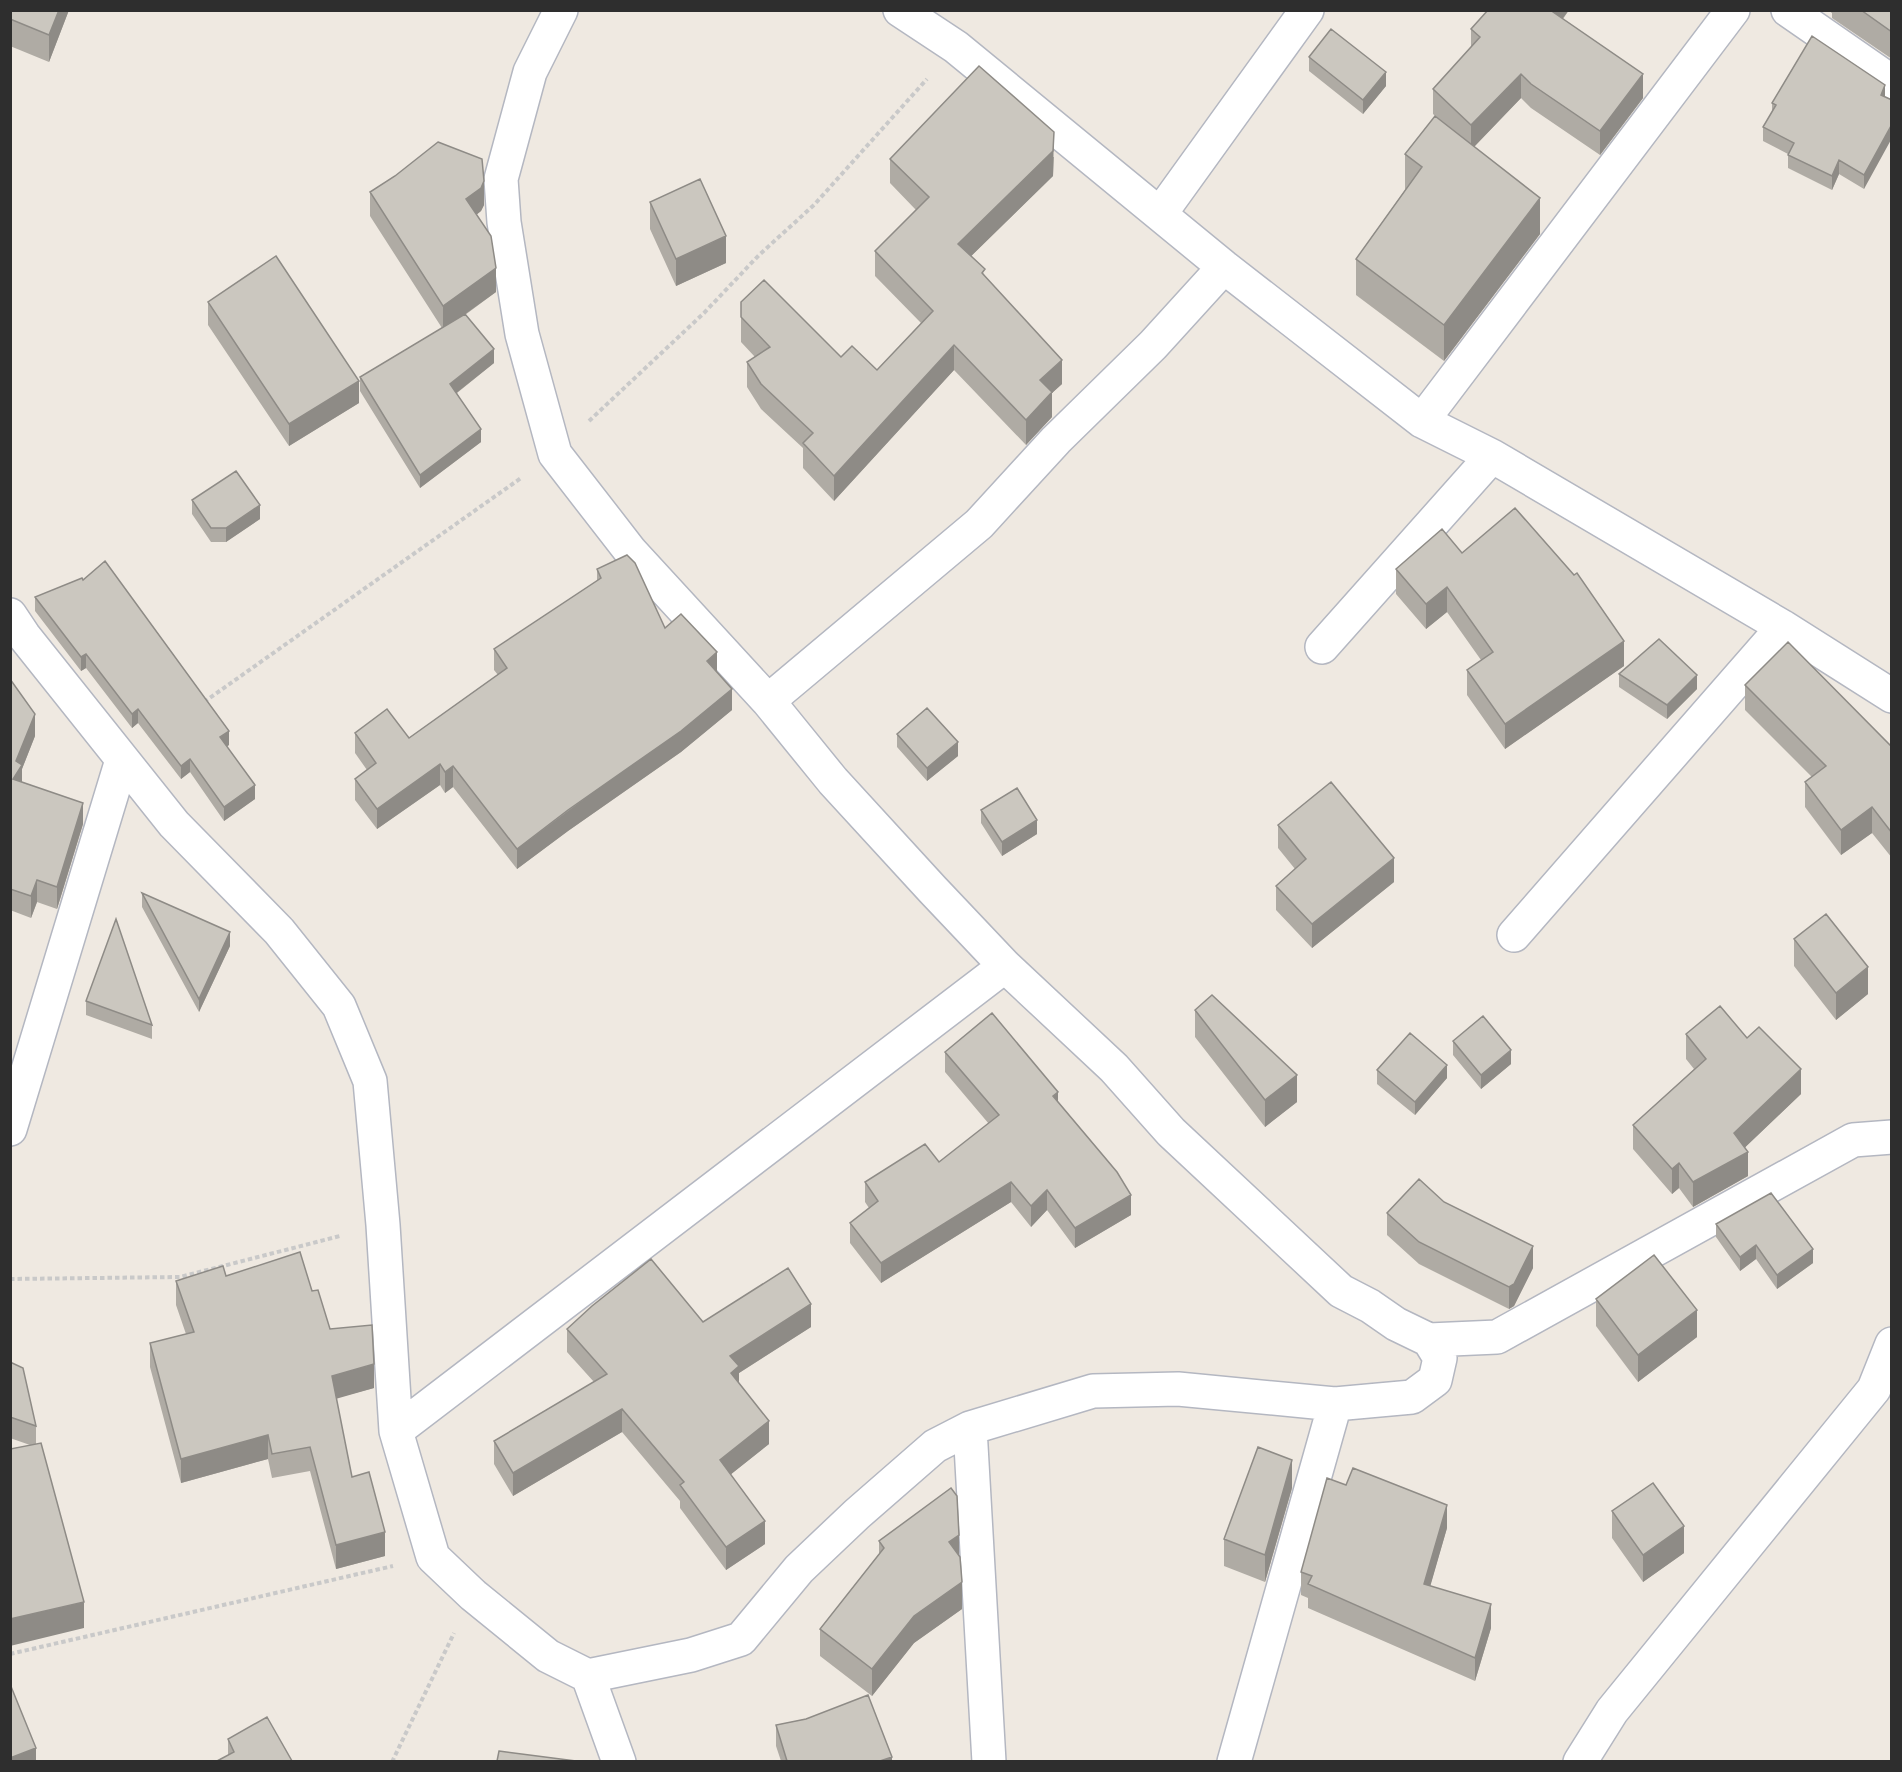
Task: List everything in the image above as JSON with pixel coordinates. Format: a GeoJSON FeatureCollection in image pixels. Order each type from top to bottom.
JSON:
{"type":"FeatureCollection","features":[{"type":"Feature","properties":{"kind":"street"},"geometry":{"type":"LineString","coordinates":[[561,10],[530,72],[501,179],[504,222],[522,334],[555,454],[631,552],[768,701],[833,781],[1005,966],[1114,1068],[1171,1132],[1341,1291],[1370,1306],[1396,1324],[1429,1340],[1497,1337],[1853,1140],[1892,1137]]}},
{"type":"Feature","properties":{"kind":"street"},"geometry":{"type":"LineString","coordinates":[[900,10],[956,47],[1224,267],[1422,421],[1492,456],[1784,627],[1892,696]]}},
{"type":"Feature","properties":{"kind":"street"},"geometry":{"type":"LineString","coordinates":[[1160,214],[1307,10]]}},
{"type":"Feature","properties":{"kind":"street"},"geometry":{"type":"LineString","coordinates":[[1422,421],[1733,10]]}},
{"type":"Feature","properties":{"kind":"street"},"geometry":{"type":"LineString","coordinates":[[1788,10],[1892,82]]}},
{"type":"Feature","properties":{"kind":"street"},"geometry":{"type":"LineString","coordinates":[[768,701],[979,524],[1056,440],[1153,345],[1224,267]]}},
{"type":"Feature","properties":{"kind":"street"},"geometry":{"type":"LineString","coordinates":[[1322,647],[1492,456]]}},
{"type":"Feature","properties":{"kind":"street"},"geometry":{"type":"LineString","coordinates":[[10,615],[24,636],[174,824],[279,931],[339,1006],[370,1081],[383,1225],[396,1431],[433,1557],[473,1595],[548,1656],[588,1676],[691,1655],[741,1639],[799,1569],[857,1514],[935,1446],[970,1428],[1093,1391],[1178,1389],[1335,1404],[1412,1397],[1435,1380],[1440,1358],[1429,1340]]}},
{"type":"Feature","properties":{"kind":"street"},"geometry":{"type":"LineString","coordinates":[[1514,935],[1784,627]]}},
{"type":"Feature","properties":{"kind":"street"},"geometry":{"type":"LineString","coordinates":[[10,1129],[122,760]]}},
{"type":"Feature","properties":{"kind":"street"},"geometry":{"type":"LineString","coordinates":[[396,1431],[1005,966]]}},
{"type":"Feature","properties":{"kind":"street"},"geometry":{"type":"LineString","coordinates":[[1580,1761],[1612,1711],[1874,1389],[1892,1344]]}},
{"type":"Feature","properties":{"kind":"street"},"geometry":{"type":"LineString","coordinates":[[1234,1761],[1335,1404]]}},
{"type":"Feature","properties":{"kind":"street"},"geometry":{"type":"LineString","coordinates":[[970,1428],[989,1761]]}},
{"type":"Feature","properties":{"kind":"street"},"geometry":{"type":"LineString","coordinates":[[588,1676],[619,1761]]}},
{"type":"Feature","properties":{"kind":"path"},"geometry":{"type":"LineString","coordinates":[[10,1279],[180,1278],[383,1225]]}},
{"type":"Feature","properties":{"kind":"path"},"geometry":{"type":"LineString","coordinates":[[10,1654],[433,1557]]}},
{"type":"Feature","properties":{"kind":"path"},"geometry":{"type":"LineString","coordinates":[[392,1761],[473,1595]]}},
{"type":"Feature","properties":{"kind":"building"},"geometry":{"type":"Polygon","coordinates":[[[11,10],[59,10],[49,35],[10,19],[11,10]]]}},
{"type":"Feature","properties":{"kind":"building"},"geometry":{"type":"Polygon","coordinates":[[[1488,10],[1550,10],[1643,74],[1600,131],[1531,84],[1521,74],[1471,125],[1433,89],[1480,37],[1471,29],[1488,10]]]}},
{"type":"Feature","properties":{"kind":"building"},"geometry":{"type":"Polygon","coordinates":[[[1861,10],[1892,10],[1892,32],[1861,10]]]}},
{"type":"Feature","properties":{"kind":"building"},"geometry":{"type":"Polygon","coordinates":[[[1331,29],[1386,72],[1363,100],[1309,57],[1331,29]]]}},
{"type":"Feature","properties":{"kind":"building"},"geometry":{"type":"Polygon","coordinates":[[[1812,36],[1885,85],[1881,95],[1892,100],[1892,124],[1864,175],[1839,160],[1832,176],[1788,155],[1794,143],[1763,127],[1776,105],[1772,103],[1812,36]]]}},
{"type":"Feature","properties":{"kind":"building"},"geometry":{"type":"Polygon","coordinates":[[[979,66],[1054,132],[1053,151],[958,244],[985,269],[982,273],[1062,360],[1040,380],[1052,392],[1026,420],[954,345],[834,476],[803,443],[813,433],[761,384],[747,362],[770,347],[741,317],[741,302],[764,280],[841,357],[852,346],[877,370],[933,311],[875,251],[929,197],[890,159],[979,66]]]}},
{"type":"Feature","properties":{"kind":"building"},"geometry":{"type":"Polygon","coordinates":[[[1435,116],[1540,198],[1444,325],[1356,259],[1422,167],[1405,154],[1435,116]]]}},
{"type":"Feature","properties":{"kind":"building"},"geometry":{"type":"Polygon","coordinates":[[[438,142],[482,159],[484,181],[481,188],[466,199],[491,236],[496,268],[443,306],[370,192],[395,176],[438,142]]]}},
{"type":"Feature","properties":{"kind":"building"},"geometry":{"type":"Polygon","coordinates":[[[700,179],[726,236],[676,259],[650,202],[700,179]]]}},
{"type":"Feature","properties":{"kind":"building"},"geometry":{"type":"Polygon","coordinates":[[[276,256],[359,381],[289,424],[208,302],[276,256]]]}},
{"type":"Feature","properties":{"kind":"building"},"geometry":{"type":"Polygon","coordinates":[[[465,314],[494,349],[450,384],[481,429],[420,475],[360,377],[465,314]]]}},
{"type":"Feature","properties":{"kind":"building"},"geometry":{"type":"Polygon","coordinates":[[[236,471],[260,505],[226,528],[211,528],[192,500],[236,471]]]}},
{"type":"Feature","properties":{"kind":"building"},"geometry":{"type":"Polygon","coordinates":[[[1515,508],[1574,575],[1577,573],[1624,641],[1505,724],[1467,670],[1493,652],[1447,587],[1426,604],[1396,569],[1442,529],[1462,553],[1515,508]]]}},
{"type":"Feature","properties":{"kind":"building"},"geometry":{"type":"Polygon","coordinates":[[[627,555],[635,563],[665,628],[681,614],[717,652],[707,661],[732,689],[681,731],[568,810],[517,849],[453,766],[445,772],[440,764],[377,809],[355,779],[376,763],[355,733],[387,709],[409,738],[507,668],[494,649],[601,578],[597,569],[627,555]]]}},
{"type":"Feature","properties":{"kind":"building"},"geometry":{"type":"Polygon","coordinates":[[[105,561],[229,731],[220,737],[255,785],[224,807],[190,759],[181,766],[138,709],[132,714],[86,654],[81,657],[35,597],[82,578],[83,580],[105,561]]]}},
{"type":"Feature","properties":{"kind":"building"},"geometry":{"type":"Polygon","coordinates":[[[1659,639],[1697,675],[1667,705],[1619,674],[1659,639]]]}},
{"type":"Feature","properties":{"kind":"building"},"geometry":{"type":"Polygon","coordinates":[[[1788,642],[1890,745],[1892,744],[1892,833],[1872,807],[1841,830],[1805,782],[1826,766],[1745,685],[1788,642]]]}},
{"type":"Feature","properties":{"kind":"building"},"geometry":{"type":"Polygon","coordinates":[[[10,679],[35,714],[16,761],[22,765],[13,779],[83,803],[57,887],[37,880],[31,896],[10,889],[10,679]]]}},
{"type":"Feature","properties":{"kind":"building"},"geometry":{"type":"Polygon","coordinates":[[[927,708],[958,742],[927,768],[897,734],[927,708]]]}},
{"type":"Feature","properties":{"kind":"building"},"geometry":{"type":"Polygon","coordinates":[[[1331,782],[1394,858],[1312,924],[1276,886],[1306,859],[1278,825],[1331,782]]]}},
{"type":"Feature","properties":{"kind":"building"},"geometry":{"type":"Polygon","coordinates":[[[1017,788],[1037,820],[1002,842],[981,810],[1017,788]]]}},
{"type":"Feature","properties":{"kind":"building"},"geometry":{"type":"Polygon","coordinates":[[[142,893],[230,932],[199,999],[142,893]]]}},
{"type":"Feature","properties":{"kind":"building"},"geometry":{"type":"Polygon","coordinates":[[[1826,914],[1868,967],[1836,993],[1794,939],[1826,914]]]}},
{"type":"Feature","properties":{"kind":"building"},"geometry":{"type":"Polygon","coordinates":[[[116,919],[152,1025],[86,1001],[116,919]]]}},
{"type":"Feature","properties":{"kind":"building"},"geometry":{"type":"Polygon","coordinates":[[[1212,995],[1297,1075],[1265,1100],[1195,1010],[1212,995]]]}},
{"type":"Feature","properties":{"kind":"building"},"geometry":{"type":"Polygon","coordinates":[[[1720,1006],[1747,1038],[1759,1027],[1801,1069],[1734,1133],[1748,1152],[1693,1182],[1679,1163],[1672,1169],[1633,1125],[1706,1059],[1686,1034],[1720,1006]]]}},
{"type":"Feature","properties":{"kind":"building"},"geometry":{"type":"Polygon","coordinates":[[[992,1013],[1058,1092],[1053,1096],[1117,1172],[1131,1195],[1075,1228],[1047,1190],[1031,1206],[1011,1182],[881,1263],[850,1223],[878,1201],[865,1182],[925,1144],[939,1162],[999,1115],[945,1052],[992,1013]]]}},
{"type":"Feature","properties":{"kind":"building"},"geometry":{"type":"Polygon","coordinates":[[[1483,1016],[1511,1050],[1481,1075],[1453,1041],[1483,1016]]]}},
{"type":"Feature","properties":{"kind":"building"},"geometry":{"type":"Polygon","coordinates":[[[1410,1033],[1447,1065],[1415,1102],[1377,1070],[1410,1033]]]}},
{"type":"Feature","properties":{"kind":"building"},"geometry":{"type":"Polygon","coordinates":[[[1419,1179],[1444,1202],[1533,1246],[1514,1284],[1509,1287],[1419,1242],[1387,1213],[1419,1179]]]}},
{"type":"Feature","properties":{"kind":"building"},"geometry":{"type":"Polygon","coordinates":[[[1771,1193],[1813,1249],[1777,1275],[1756,1245],[1740,1257],[1716,1224],[1771,1193]]]}},
{"type":"Feature","properties":{"kind":"building"},"geometry":{"type":"Polygon","coordinates":[[[300,1252],[312,1291],[318,1290],[330,1329],[372,1325],[374,1364],[332,1376],[352,1477],[369,1472],[385,1532],[336,1545],[310,1447],[272,1454],[268,1435],[181,1459],[150,1343],[194,1332],[176,1281],[223,1266],[226,1276],[300,1252]]]}},
{"type":"Feature","properties":{"kind":"building"},"geometry":{"type":"Polygon","coordinates":[[[1654,1255],[1697,1310],[1638,1355],[1596,1299],[1654,1255]]]}},
{"type":"Feature","properties":{"kind":"building"},"geometry":{"type":"Polygon","coordinates":[[[651,1259],[703,1322],[788,1268],[811,1304],[730,1356],[739,1366],[731,1373],[769,1421],[720,1460],[765,1521],[726,1547],[680,1485],[684,1482],[622,1409],[513,1473],[494,1441],[607,1374],[567,1329],[651,1259]]]}},
{"type":"Feature","properties":{"kind":"building"},"geometry":{"type":"Polygon","coordinates":[[[10,1362],[23,1368],[36,1426],[10,1417],[10,1362]]]}},
{"type":"Feature","properties":{"kind":"building"},"geometry":{"type":"Polygon","coordinates":[[[41,1443],[84,1602],[10,1619],[10,1449],[41,1443]]]}},
{"type":"Feature","properties":{"kind":"building"},"geometry":{"type":"Polygon","coordinates":[[[1258,1447],[1292,1460],[1265,1555],[1224,1539],[1258,1447]]]}},
{"type":"Feature","properties":{"kind":"building"},"geometry":{"type":"Polygon","coordinates":[[[1353,1468],[1447,1505],[1424,1584],[1491,1604],[1475,1658],[1308,1584],[1312,1576],[1301,1572],[1327,1478],[1346,1485],[1353,1468]]]}},
{"type":"Feature","properties":{"kind":"building"},"geometry":{"type":"Polygon","coordinates":[[[1653,1483],[1684,1526],[1643,1555],[1612,1511],[1653,1483]]]}},
{"type":"Feature","properties":{"kind":"building"},"geometry":{"type":"Polygon","coordinates":[[[951,1488],[957,1496],[959,1535],[949,1542],[960,1557],[962,1582],[914,1616],[872,1669],[820,1629],[884,1548],[879,1541],[951,1488]]]}},
{"type":"Feature","properties":{"kind":"building"},"geometry":{"type":"Polygon","coordinates":[[[10,1684],[36,1748],[10,1758],[10,1684]]]}},
{"type":"Feature","properties":{"kind":"building"},"geometry":{"type":"Polygon","coordinates":[[[868,1695],[892,1757],[880,1761],[787,1761],[776,1725],[806,1719],[868,1695]]]}},
{"type":"Feature","properties":{"kind":"building"},"geometry":{"type":"Polygon","coordinates":[[[267,1717],[292,1761],[217,1761],[234,1752],[228,1739],[267,1717]]]}},
{"type":"Feature","properties":{"kind":"building"},"geometry":{"type":"Polygon","coordinates":[[[499,1751],[576,1761],[497,1761],[499,1751]]]}}]}
